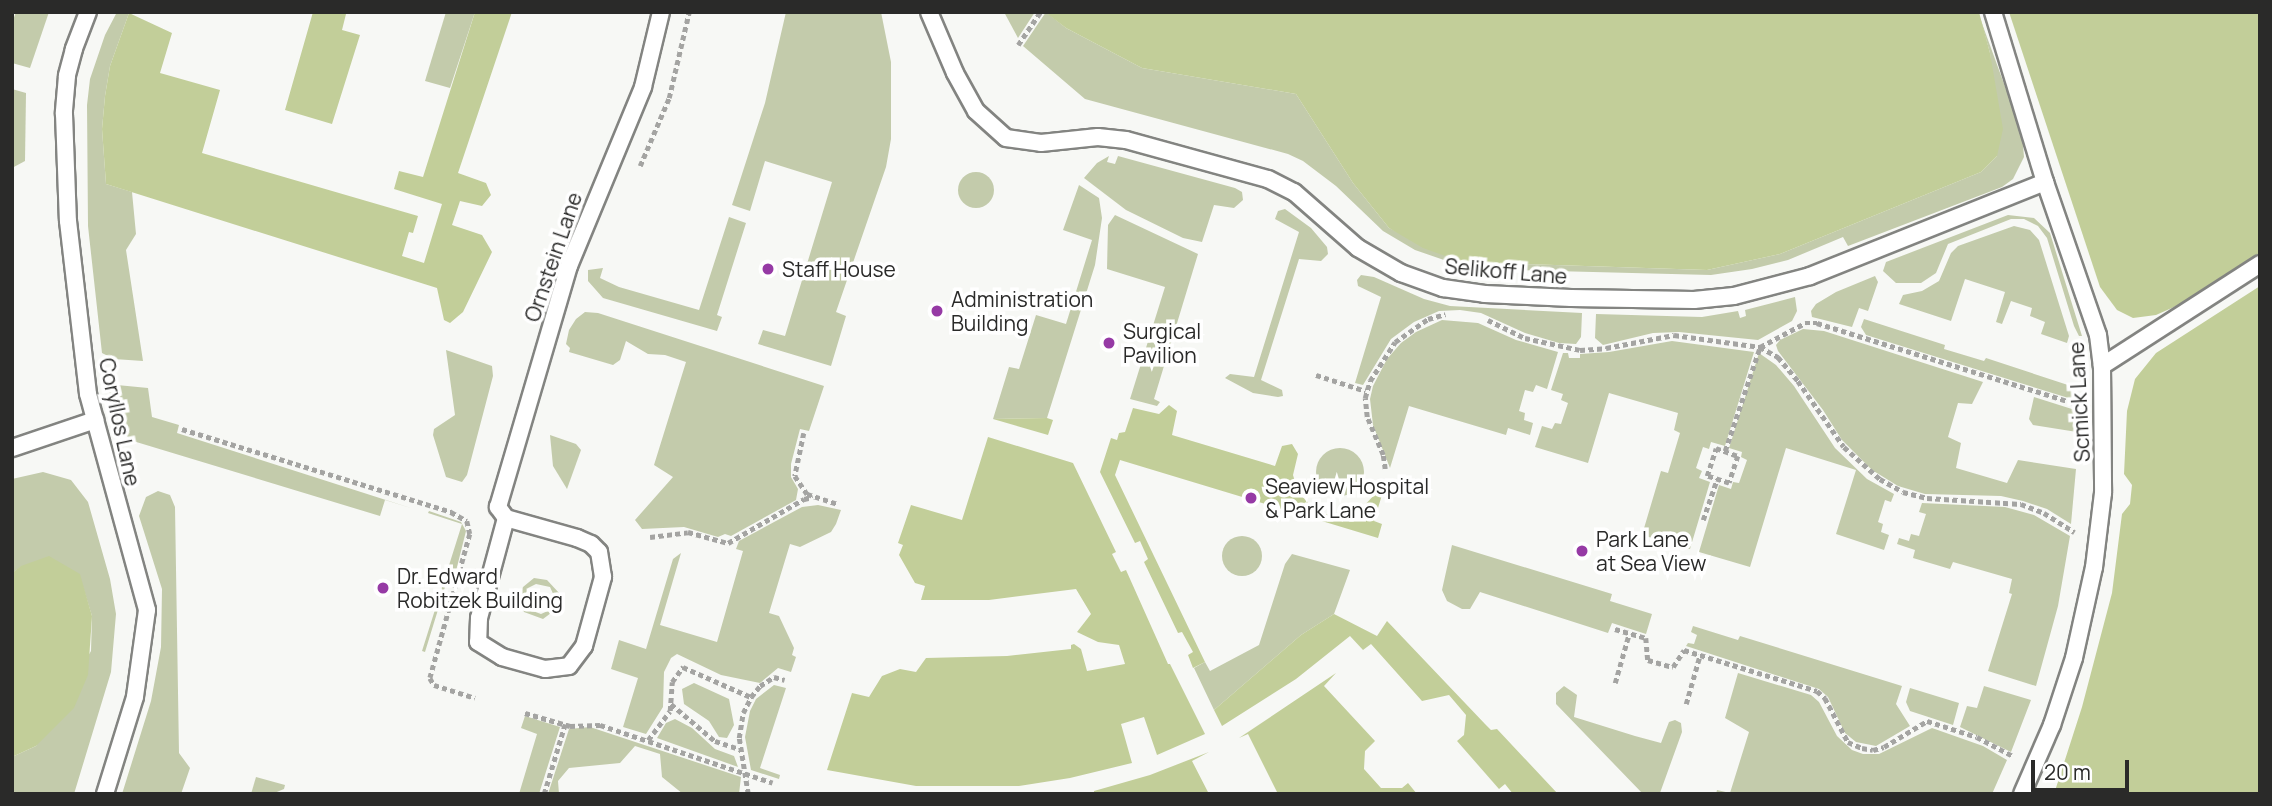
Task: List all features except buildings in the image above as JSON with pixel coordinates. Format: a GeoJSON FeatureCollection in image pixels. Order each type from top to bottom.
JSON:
{"type":"FeatureCollection","features":[{"type":"Feature","properties":{"kind":"lane","name":"Coryllos Lane"},"geometry":{"type":"LineString","coordinates":[[88,12],[74,49],[64,114],[68,221],[88,394],[147,610],[135,697],[105,794]]}},
{"type":"Feature","properties":{"kind":"lane","name":"Ornstein Lane"},"geometry":{"type":"LineString","coordinates":[[506,518],[479,618],[478,642],[502,657],[545,669],[569,666],[584,646],[603,577],[599,552],[591,544],[577,538],[506,518],[498,508],[569,266],[643,87],[661,12]]}},
{"type":"Feature","properties":{"kind":"lane","name":"Selikoff Lane"},"geometry":{"type":"LineString","coordinates":[[929,12],[955,74],[976,111],[1006,138],[1041,144],[1098,137],[1126,140],[1268,179],[1294,192],[1358,248],[1401,273],[1443,288],[1485,294],[1571,298],[1694,299],[1734,296],[1810,276],[2045,182]]}},
{"type":"Feature","properties":{"kind":"lane","name":"Scmick Lane"},"geometry":{"type":"LineString","coordinates":[[1993,12],[2045,182],[2098,335],[2102,366],[2103,494],[2094,567],[2074,658],[2052,725],[2022,794]]}},
{"type":"Feature","properties":{"kind":"lane"},"geometry":{"type":"LineString","coordinates":[[2102,366],[2260,264]]}},
{"type":"Feature","properties":{"kind":"lane"},"geometry":{"type":"LineString","coordinates":[[12,448],[95,420]]}},
{"type":"Feature","properties":{"kind":"path"},"geometry":{"type":"LineString","coordinates":[[1018,45],[1040,12]]}},
{"type":"Feature","properties":{"kind":"path"},"geometry":{"type":"LineString","coordinates":[[1385,469],[1383,455],[1367,417],[1366,391],[1380,362],[1395,342],[1428,319],[1453,314]]}},
{"type":"Feature","properties":{"kind":"path"},"geometry":{"type":"LineString","coordinates":[[1478,316],[1525,338],[1580,349],[1606,348],[1674,335],[1760,347],[1778,357],[1844,447],[1880,480],[1903,492],[1927,498],[2021,505],[2044,513],[2076,532]]}},
{"type":"Feature","properties":{"kind":"path"},"geometry":{"type":"LineString","coordinates":[[1725,452],[1760,347],[1787,330],[1805,323],[1817,323],[2081,405]]}},
{"type":"Feature","properties":{"kind":"path"},"geometry":{"type":"LineString","coordinates":[[1316,375],[1366,391]]}},
{"type":"Feature","properties":{"kind":"path"},"geometry":{"type":"LineString","coordinates":[[182,429],[451,512],[467,521],[470,534],[430,678],[434,685],[475,698]]}},
{"type":"Feature","properties":{"kind":"path"},"geometry":{"type":"LineString","coordinates":[[804,433],[795,476],[813,497]]}},
{"type":"Feature","properties":{"kind":"path"},"geometry":{"type":"LineString","coordinates":[[1716,448],[1738,456],[1729,483],[1717,479],[1707,476],[1716,448]]}},
{"type":"Feature","properties":{"kind":"path"},"geometry":{"type":"LineString","coordinates":[[1703,520],[1717,479]]}},
{"type":"Feature","properties":{"kind":"path"},"geometry":{"type":"LineString","coordinates":[[650,537],[688,532],[728,543],[804,499],[813,497],[838,504]]}},
{"type":"Feature","properties":{"kind":"path"},"geometry":{"type":"LineString","coordinates":[[1615,629],[1646,638],[1648,660],[1673,667],[1684,650],[1817,691],[1825,698],[1848,742],[1862,748],[1873,750],[1884,747],[1927,721],[1978,737],[2014,757]]}},
{"type":"Feature","properties":{"kind":"path"},"geometry":{"type":"LineString","coordinates":[[1615,683],[1629,634]]}},
{"type":"Feature","properties":{"kind":"path"},"geometry":{"type":"LineString","coordinates":[[1686,704],[1700,654]]}},
{"type":"Feature","properties":{"kind":"path"},"geometry":{"type":"LineString","coordinates":[[648,740],[671,704],[672,682],[683,667],[751,697]]}},
{"type":"Feature","properties":{"kind":"path"},"geometry":{"type":"LineString","coordinates":[[748,794],[740,749],[740,724],[751,697],[774,677],[785,680]]}},
{"type":"Feature","properties":{"kind":"path"},"geometry":{"type":"LineString","coordinates":[[671,704],[715,741],[740,749]]}},
{"type":"Feature","properties":{"kind":"path"},"geometry":{"type":"LineString","coordinates":[[525,713],[577,727],[593,723],[774,783]]}},
{"type":"Feature","properties":{"kind":"path"},"geometry":{"type":"LineString","coordinates":[[544,794],[565,724]]}},
{"type":"Feature","properties":{"kind":"green space"},"geometry":{"type":"Polygon","coordinates":[[[16,12],[49,12],[30,68],[12,63],[12,23],[16,12]]]}},
{"type":"Feature","properties":{"kind":"green space"},"geometry":{"type":"Polygon","coordinates":[[[117,12],[129,13],[110,66],[105,96],[102,129],[106,184],[132,192],[136,234],[126,250],[143,361],[114,359],[102,353],[88,226],[87,105],[90,79],[105,35],[117,12]]]}},
{"type":"Feature","properties":{"kind":"green space"},"geometry":{"type":"Polygon","coordinates":[[[313,12],[346,14],[342,30],[360,35],[332,124],[285,110],[313,12]]]}},
{"type":"Feature","properties":{"kind":"green space"},"geometry":{"type":"Polygon","coordinates":[[[446,12],[475,12],[450,88],[425,81],[446,12]]]}},
{"type":"Feature","properties":{"kind":"green space"},"geometry":{"type":"Polygon","coordinates":[[[475,12],[512,12],[458,173],[486,183],[491,195],[482,206],[460,201],[452,225],[482,235],[492,252],[463,312],[450,323],[444,320],[437,288],[106,184],[102,129],[105,96],[110,66],[129,13],[172,33],[160,73],[220,90],[202,153],[418,216],[413,233],[409,232],[402,256],[424,263],[442,204],[394,189],[399,171],[423,177],[475,12]]]}},
{"type":"Feature","properties":{"kind":"green space"},"geometry":{"type":"Polygon","coordinates":[[[786,12],[881,12],[891,62],[891,139],[886,167],[836,312],[846,316],[831,366],[758,344],[763,330],[785,336],[832,182],[765,161],[750,211],[732,205],[765,103],[786,12]]]}},
{"type":"Feature","properties":{"kind":"green space"},"geometry":{"type":"Polygon","coordinates":[[[1004,12],[1035,12],[1018,38],[1004,12]]]}},
{"type":"Feature","properties":{"kind":"green space"},"geometry":{"type":"Polygon","coordinates":[[[1045,12],[1979,12],[1990,53],[2003,129],[1997,156],[1981,172],[1780,254],[1707,270],[1462,262],[1423,248],[1389,228],[1353,183],[1296,94],[1142,68],[1066,28],[1045,12]]]}},
{"type":"Feature","properties":{"kind":"green space"},"geometry":{"type":"Polygon","coordinates":[[[1046,12],[1066,28],[1142,68],[1296,94],[1353,183],[1389,228],[1462,262],[1707,270],[1780,254],[1981,172],[1997,156],[1990,53],[1980,18],[2022,133],[2024,157],[2013,179],[2002,187],[1848,246],[1843,237],[1788,260],[1752,269],[1711,275],[1470,269],[1415,250],[1383,231],[1336,186],[1303,161],[1288,154],[1085,99],[1023,46],[1046,12]]]}},
{"type":"Feature","properties":{"kind":"green space"},"geometry":{"type":"Polygon","coordinates":[[[2009,12],[2260,12],[2260,254],[2192,299],[2156,315],[2133,318],[2117,310],[2100,287],[2009,12]]]}},
{"type":"Feature","properties":{"kind":"green space"},"geometry":{"type":"Polygon","coordinates":[[[12,89],[26,93],[25,161],[12,168],[12,89]]]}},
{"type":"Feature","properties":{"kind":"green space"},"geometry":{"type":"Polygon","coordinates":[[[1109,156],[1107,162],[1115,164],[1118,156],[1235,188],[1242,192],[1243,200],[1234,208],[1214,205],[1202,242],[1183,238],[1126,210],[1084,178],[1097,163],[1109,156]]]}},
{"type":"Feature","properties":{"kind":"green space"},"geometry":{"type":"Polygon","coordinates":[[[976,172],[989,177],[994,190],[989,203],[976,208],[963,203],[958,190],[963,177],[976,172]]]}},
{"type":"Feature","properties":{"kind":"green space"},"geometry":{"type":"Polygon","coordinates":[[[1079,185],[1099,198],[1102,218],[1095,265],[1047,418],[993,419],[1009,367],[1019,369],[1036,315],[1066,324],[1092,240],[1063,230],[1079,185]]]}},
{"type":"Feature","properties":{"kind":"green space"},"geometry":{"type":"Polygon","coordinates":[[[1285,209],[1311,228],[1327,247],[1328,254],[1321,261],[1299,259],[1261,380],[1282,390],[1283,396],[1278,397],[1253,393],[1225,378],[1230,374],[1254,377],[1299,232],[1275,219],[1278,211],[1285,209]]]}},
{"type":"Feature","properties":{"kind":"green space"},"geometry":{"type":"Polygon","coordinates":[[[1115,215],[1198,254],[1154,399],[1160,402],[1157,406],[1130,399],[1165,287],[1107,269],[1108,225],[1115,215]]]}},
{"type":"Feature","properties":{"kind":"green space"},"geometry":{"type":"Polygon","coordinates":[[[2008,215],[2034,218],[2050,233],[2082,336],[2079,336],[2074,326],[2047,238],[2038,226],[2024,219],[2011,219],[1948,244],[1936,273],[1921,283],[1896,283],[1883,271],[1886,262],[2008,215]]]}},
{"type":"Feature","properties":{"kind":"green space"},"geometry":{"type":"Polygon","coordinates":[[[729,217],[746,223],[717,315],[722,317],[717,331],[603,298],[588,281],[588,270],[603,268],[600,278],[619,287],[699,310],[729,217]]]}},
{"type":"Feature","properties":{"kind":"green space"},"geometry":{"type":"Polygon","coordinates":[[[2014,226],[2030,230],[2039,240],[2069,336],[2067,343],[2041,334],[2045,322],[2030,316],[2032,308],[2011,301],[2002,324],[1996,322],[2005,292],[1965,279],[1951,321],[1899,304],[1903,295],[1922,291],[1939,281],[1951,253],[1958,246],[2014,226]]]}},
{"type":"Feature","properties":{"kind":"green space"},"geometry":{"type":"Polygon","coordinates":[[[1361,275],[1374,277],[1424,299],[1450,306],[1582,313],[1581,337],[1576,344],[1559,343],[1525,333],[1481,313],[1439,311],[1414,322],[1391,339],[1363,385],[1355,383],[1381,297],[1358,286],[1357,280],[1361,275]]]}},
{"type":"Feature","properties":{"kind":"green space"},"geometry":{"type":"Polygon","coordinates":[[[1875,276],[1878,282],[1868,311],[1859,308],[1852,327],[1812,317],[1811,311],[1816,304],[1836,292],[1875,276]]]}},
{"type":"Feature","properties":{"kind":"green space"},"geometry":{"type":"Polygon","coordinates":[[[2260,286],[2260,794],[2054,794],[2082,707],[2112,593],[2122,514],[2130,504],[2132,485],[2124,474],[2127,411],[2135,379],[2156,353],[2260,286]]]}},
{"type":"Feature","properties":{"kind":"green space"},"geometry":{"type":"Polygon","coordinates":[[[1795,297],[1797,311],[1792,321],[1758,340],[1679,332],[1653,333],[1603,345],[1595,338],[1596,314],[1702,317],[1738,311],[1740,318],[1746,316],[1745,310],[1795,297]]]}},
{"type":"Feature","properties":{"kind":"green space"},"geometry":{"type":"Polygon","coordinates":[[[585,312],[598,313],[824,386],[809,431],[800,429],[791,464],[791,477],[798,489],[796,500],[731,536],[725,534],[718,537],[684,527],[642,529],[635,520],[673,477],[654,465],[686,362],[665,355],[648,354],[626,341],[620,360],[613,365],[569,352],[570,348],[566,344],[569,330],[585,312]]]}},
{"type":"Feature","properties":{"kind":"green space"},"geometry":{"type":"Polygon","coordinates":[[[1864,319],[1945,345],[1944,349],[1984,361],[1986,358],[2074,387],[2075,400],[1866,335],[1861,327],[1864,319]]]}},
{"type":"Feature","properties":{"kind":"green space"},"geometry":{"type":"Polygon","coordinates":[[[1442,320],[1478,323],[1516,340],[1558,352],[1547,389],[1536,385],[1533,392],[1525,390],[1519,411],[1525,413],[1524,420],[1533,423],[1530,435],[1508,428],[1506,435],[1409,406],[1390,468],[1373,425],[1370,399],[1373,386],[1387,359],[1401,343],[1416,332],[1442,320]]]}},
{"type":"Feature","properties":{"kind":"green space"},"geometry":{"type":"Polygon","coordinates":[[[1803,329],[1824,331],[1983,382],[1972,404],[1958,403],[1948,437],[1961,443],[1956,468],[2007,483],[2018,460],[2076,469],[2071,524],[2047,509],[2023,501],[2001,496],[1925,494],[1898,486],[1872,470],[1842,440],[1778,351],[1776,345],[1780,340],[1803,329]]]}},
{"type":"Feature","properties":{"kind":"green space"},"geometry":{"type":"Polygon","coordinates":[[[1672,341],[1754,352],[1725,446],[1711,442],[1709,449],[1703,447],[1696,468],[1702,471],[1699,478],[1710,482],[1690,549],[1642,535],[1661,471],[1668,473],[1680,433],[1674,430],[1678,413],[1609,393],[1588,463],[1535,447],[1542,426],[1552,429],[1555,423],[1561,424],[1568,403],[1561,400],[1563,394],[1551,390],[1563,353],[1568,353],[1569,358],[1580,358],[1580,354],[1672,341]]]}},
{"type":"Feature","properties":{"kind":"green space"},"geometry":{"type":"Polygon","coordinates":[[[446,350],[492,366],[493,376],[467,475],[462,482],[446,477],[433,435],[434,429],[455,415],[446,350]]]}},
{"type":"Feature","properties":{"kind":"green space"},"geometry":{"type":"Polygon","coordinates":[[[1759,353],[1776,365],[1794,386],[1835,448],[1867,479],[1894,494],[1891,502],[1885,500],[1878,522],[1883,524],[1881,532],[1889,535],[1884,550],[1836,534],[1856,470],[1786,448],[1750,567],[1699,552],[1719,485],[1731,489],[1733,482],[1739,483],[1747,460],[1741,457],[1742,452],[1729,448],[1759,353]]]}},
{"type":"Feature","properties":{"kind":"green space"},"geometry":{"type":"Polygon","coordinates":[[[117,385],[148,388],[152,417],[179,425],[177,433],[414,509],[385,500],[380,516],[133,441],[124,434],[114,416],[109,389],[117,385]]]}},
{"type":"Feature","properties":{"kind":"green space"},"geometry":{"type":"Polygon","coordinates":[[[2034,397],[2075,410],[2077,432],[2033,425],[2029,419],[2034,397]]]}},
{"type":"Feature","properties":{"kind":"green space"},"geometry":{"type":"Polygon","coordinates":[[[1169,405],[1177,411],[1172,435],[1275,466],[1282,446],[1292,444],[1298,454],[1293,475],[1298,492],[1311,506],[1324,514],[1347,515],[1362,508],[1376,493],[1382,495],[1374,521],[1382,524],[1378,538],[1120,460],[1115,475],[1205,662],[1193,668],[1188,655],[1193,652],[1182,632],[1178,633],[1144,562],[1148,559],[1140,541],[1135,543],[1100,472],[1111,438],[1117,440],[1119,433],[1125,432],[1133,408],[1159,414],[1169,405]]]}},
{"type":"Feature","properties":{"kind":"green space"},"geometry":{"type":"Polygon","coordinates":[[[993,419],[1053,420],[1048,435],[993,419]]]}},
{"type":"Feature","properties":{"kind":"green space"},"geometry":{"type":"Polygon","coordinates":[[[550,435],[576,444],[581,450],[567,489],[553,466],[550,435]]]}},
{"type":"Feature","properties":{"kind":"green space"},"geometry":{"type":"Polygon","coordinates":[[[988,437],[1073,463],[1116,552],[1112,554],[1121,572],[1126,570],[1168,664],[1205,734],[1157,755],[1144,717],[1121,724],[1132,763],[1070,778],[1019,786],[916,786],[827,770],[852,693],[869,697],[882,676],[900,669],[916,672],[926,658],[1007,656],[1071,649],[1074,644],[1081,649],[1087,671],[1125,664],[1119,645],[1098,642],[1077,632],[1091,614],[1076,589],[989,600],[921,600],[925,586],[915,583],[899,555],[903,545],[898,543],[911,505],[962,520],[988,437]]]}},
{"type":"Feature","properties":{"kind":"green space"},"geometry":{"type":"Polygon","coordinates":[[[1340,448],[1357,455],[1364,472],[1357,489],[1340,496],[1323,489],[1316,472],[1323,455],[1340,448]]]}},
{"type":"Feature","properties":{"kind":"green space"},"geometry":{"type":"Polygon","coordinates":[[[43,472],[71,480],[88,502],[110,579],[116,614],[111,672],[74,794],[12,794],[12,757],[36,746],[91,651],[92,616],[79,574],[22,566],[12,573],[12,479],[43,472]]]}},
{"type":"Feature","properties":{"kind":"green space"},"geometry":{"type":"Polygon","coordinates":[[[158,491],[170,495],[175,507],[179,753],[190,768],[181,794],[122,794],[151,701],[161,647],[162,589],[139,516],[146,497],[158,491]]]}},
{"type":"Feature","properties":{"kind":"green space"},"geometry":{"type":"Polygon","coordinates":[[[1922,503],[2005,507],[2034,515],[2070,536],[2058,606],[2036,686],[1988,671],[2012,594],[2009,593],[2012,579],[1953,562],[1950,569],[1913,558],[1915,550],[1897,544],[1899,538],[1909,541],[1911,534],[1919,536],[1926,514],[1919,512],[1922,503]]]}},
{"type":"Feature","properties":{"kind":"green space"},"geometry":{"type":"Polygon","coordinates":[[[818,505],[841,510],[836,524],[831,532],[800,547],[790,544],[769,613],[779,616],[794,648],[792,655],[796,657],[791,672],[778,668],[760,683],[721,675],[677,654],[671,658],[664,672],[663,707],[646,734],[623,727],[638,678],[611,669],[619,640],[646,649],[673,559],[681,553],[660,625],[717,642],[743,551],[736,549],[739,541],[802,507],[818,505]]]}},
{"type":"Feature","properties":{"kind":"green space"},"geometry":{"type":"Polygon","coordinates":[[[429,511],[461,522],[466,531],[455,575],[449,574],[425,652],[422,651],[462,524],[428,513],[429,511]]]}},
{"type":"Feature","properties":{"kind":"green space"},"geometry":{"type":"Polygon","coordinates":[[[1242,536],[1250,537],[1256,542],[1261,548],[1261,564],[1256,570],[1250,575],[1242,576],[1234,575],[1228,570],[1223,564],[1222,556],[1223,548],[1228,542],[1234,537],[1242,536]]]}},
{"type":"Feature","properties":{"kind":"green space"},"geometry":{"type":"Polygon","coordinates":[[[1452,545],[1612,594],[1610,601],[1652,614],[1646,634],[1612,623],[1608,633],[1480,592],[1470,609],[1462,609],[1447,601],[1442,590],[1452,545]]]}},
{"type":"Feature","properties":{"kind":"green space"},"geometry":{"type":"Polygon","coordinates":[[[1292,554],[1350,570],[1334,614],[1301,635],[1214,710],[1194,668],[1205,662],[1210,671],[1259,645],[1285,564],[1292,554]]]}},
{"type":"Feature","properties":{"kind":"green space"},"geometry":{"type":"Polygon","coordinates":[[[49,556],[80,574],[92,616],[88,675],[74,708],[36,746],[12,757],[12,573],[21,566],[49,556]]]}},
{"type":"Feature","properties":{"kind":"green space"},"geometry":{"type":"Polygon","coordinates":[[[534,578],[547,580],[560,594],[559,607],[543,619],[524,612],[519,599],[523,587],[534,578]],[[536,584],[528,588],[524,600],[530,610],[541,614],[550,610],[555,598],[550,587],[536,584]]]}},
{"type":"Feature","properties":{"kind":"green space"},"geometry":{"type":"Polygon","coordinates":[[[1334,614],[1377,636],[1387,621],[1485,724],[1491,730],[1497,729],[1558,794],[1513,794],[1505,784],[1499,789],[1457,741],[1464,735],[1466,715],[1449,695],[1422,701],[1371,644],[1363,650],[1350,636],[1296,679],[1222,726],[1214,710],[1301,635],[1334,614]]]}},
{"type":"Feature","properties":{"kind":"green space"},"geometry":{"type":"Polygon","coordinates":[[[1693,626],[1738,640],[1740,636],[1902,686],[1896,704],[1910,726],[1876,746],[1856,742],[1845,733],[1828,697],[1819,689],[1686,646],[1688,643],[1694,644],[1697,635],[1691,632],[1693,626]]]}},
{"type":"Feature","properties":{"kind":"green space"},"geometry":{"type":"Polygon","coordinates":[[[1336,673],[1324,686],[1375,741],[1365,751],[1364,769],[1381,788],[1402,788],[1408,783],[1417,794],[1278,794],[1248,734],[1239,738],[1336,673]]]}},
{"type":"Feature","properties":{"kind":"green space"},"geometry":{"type":"Polygon","coordinates":[[[1738,673],[1811,695],[1819,702],[1837,736],[1852,750],[1863,754],[1879,754],[1932,728],[1983,746],[2007,760],[1992,794],[1716,794],[1717,790],[1730,793],[1749,732],[1725,718],[1738,673]]]}},
{"type":"Feature","properties":{"kind":"green space"},"geometry":{"type":"Polygon","coordinates":[[[694,683],[729,699],[734,725],[727,738],[719,737],[709,721],[684,704],[682,689],[694,683]]]}},
{"type":"Feature","properties":{"kind":"green space"},"geometry":{"type":"Polygon","coordinates":[[[774,685],[786,688],[760,768],[780,775],[779,779],[751,770],[745,737],[750,711],[756,699],[774,685]]]}},
{"type":"Feature","properties":{"kind":"green space"},"geometry":{"type":"Polygon","coordinates":[[[1564,686],[1577,695],[1574,717],[1661,743],[1669,722],[1675,720],[1681,723],[1682,732],[1660,793],[1643,794],[1556,704],[1556,693],[1564,686]]]}},
{"type":"Feature","properties":{"kind":"green space"},"geometry":{"type":"Polygon","coordinates":[[[1984,686],[2031,700],[2011,752],[1960,727],[1967,706],[1977,708],[1984,686]]]}},
{"type":"Feature","properties":{"kind":"green space"},"geometry":{"type":"Polygon","coordinates":[[[1910,688],[1959,703],[1953,725],[1910,711],[1906,702],[1910,688]]]}},
{"type":"Feature","properties":{"kind":"green space"},"geometry":{"type":"Polygon","coordinates":[[[525,716],[560,727],[539,794],[519,794],[537,734],[521,728],[525,716]]]}},
{"type":"Feature","properties":{"kind":"green space"},"geometry":{"type":"Polygon","coordinates":[[[675,719],[692,728],[715,749],[734,756],[738,767],[657,738],[666,723],[675,719]]]}},
{"type":"Feature","properties":{"kind":"green space"},"geometry":{"type":"Polygon","coordinates":[[[590,727],[741,777],[739,794],[683,794],[662,777],[660,754],[635,746],[620,763],[569,768],[558,781],[559,794],[548,794],[569,729],[590,727]]]}},
{"type":"Feature","properties":{"kind":"green space"},"geometry":{"type":"Polygon","coordinates":[[[1209,752],[1192,761],[1209,794],[1094,794],[1094,791],[1150,775],[1209,752]]]}},
{"type":"Feature","properties":{"kind":"green space"},"geometry":{"type":"Polygon","coordinates":[[[256,777],[285,785],[284,789],[272,794],[251,794],[256,777]]]}},
{"type":"Feature","properties":{"kind":"place","name":"Staff House"},"geometry":{"type":"Point","coordinates":[768,269]}},
{"type":"Feature","properties":{"kind":"place","name":"Administration Building"},"geometry":{"type":"Point","coordinates":[937,311]}},
{"type":"Feature","properties":{"kind":"place","name":"Surgical Pavilion"},"geometry":{"type":"Point","coordinates":[1109,343]}},
{"type":"Feature","properties":{"kind":"place","name":"Seaview Hospital & Park Lane"},"geometry":{"type":"Point","coordinates":[1251,498]}},
{"type":"Feature","properties":{"kind":"place","name":"Park Lane at Sea View"},"geometry":{"type":"Point","coordinates":[1582,551]}},
{"type":"Feature","properties":{"kind":"place","name":"Dr. Edward Robitzek Building"},"geometry":{"type":"Point","coordinates":[383,588]}}]}
